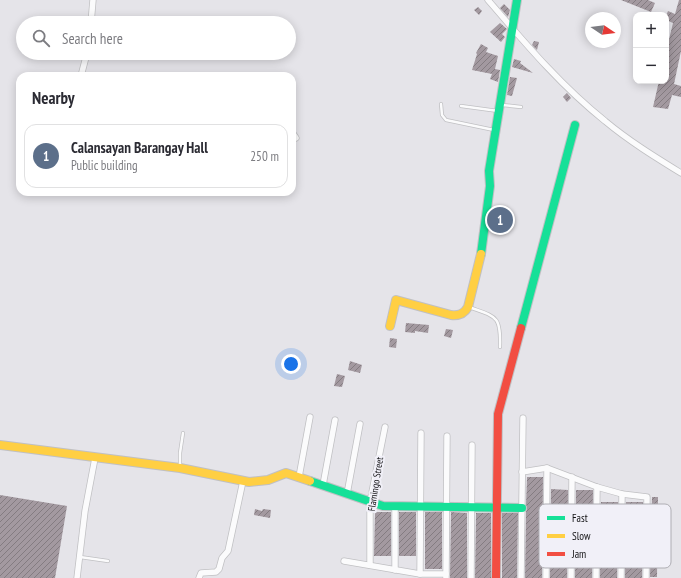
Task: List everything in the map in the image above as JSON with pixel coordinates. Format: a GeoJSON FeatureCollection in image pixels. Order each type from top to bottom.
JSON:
{"type":"FeatureCollection","features":[{"type":"Feature","properties":{"kind":"street"},"geometry":{"type":"LineString","coordinates":[[92,16],[93,0]]}},
{"type":"Feature","properties":{"kind":"street"},"geometry":{"type":"LineString","coordinates":[[488,0],[576,96],[605,122],[641,148],[681,173]]}},
{"type":"Feature","properties":{"kind":"street"},"geometry":{"type":"LineString","coordinates":[[390,326],[396,300],[455,316],[465,313],[468,307],[481,256],[490,186],[488,171],[517,0]]}},
{"type":"Feature","properties":{"kind":"street"},"geometry":{"type":"LineString","coordinates":[[82,72],[85,60]]}},
{"type":"Feature","properties":{"kind":"street"},"geometry":{"type":"LineString","coordinates":[[496,578],[498,414],[575,125]]}},
{"type":"Feature","properties":{"kind":"street"},"geometry":{"type":"LineString","coordinates":[[298,477],[310,417]]}},
{"type":"Feature","properties":{"kind":"street"},"geometry":{"type":"LineString","coordinates":[[521,578],[523,418]]}},
{"type":"Feature","properties":{"kind":"street"},"geometry":{"type":"LineString","coordinates":[[322,485],[335,420]]}},
{"type":"Feature","properties":{"kind":"street"},"geometry":{"type":"LineString","coordinates":[[346,494],[360,424]]}},
{"type":"Feature","properties":{"kind":"street","name":"Flamingo Street"},"geometry":{"type":"LineString","coordinates":[[370,565],[370,502],[385,427]]}},
{"type":"Feature","properties":{"kind":"street"},"geometry":{"type":"LineString","coordinates":[[420,574],[421,433]]}},
{"type":"Feature","properties":{"kind":"street"},"geometry":{"type":"LineString","coordinates":[[344,561],[420,574],[446,576],[447,436]]}},
{"type":"Feature","properties":{"kind":"street"},"geometry":{"type":"LineString","coordinates":[[0,445],[180,468],[243,481],[260,482],[284,473],[383,506],[522,508]]}},
{"type":"Feature","properties":{"kind":"street"},"geometry":{"type":"LineString","coordinates":[[471,578],[472,445]]}},
{"type":"Feature","properties":{"kind":"street"},"geometry":{"type":"LineString","coordinates":[[77,578],[85,511],[95,458]]}},
{"type":"Feature","properties":{"kind":"street"},"geometry":{"type":"LineString","coordinates":[[522,472],[547,468],[597,487],[622,494],[647,497],[647,504]]}},
{"type":"Feature","properties":{"kind":"street"},"geometry":{"type":"LineString","coordinates":[[547,468],[547,504]]}},
{"type":"Feature","properties":{"kind":"street"},"geometry":{"type":"LineString","coordinates":[[572,478],[572,504]]}},
{"type":"Feature","properties":{"kind":"street"},"geometry":{"type":"LineString","coordinates":[[199,578],[201,573],[216,572],[219,569],[222,558],[228,551],[243,481]]}},
{"type":"Feature","properties":{"kind":"street"},"geometry":{"type":"LineString","coordinates":[[597,487],[597,504]]}},
{"type":"Feature","properties":{"kind":"street"},"geometry":{"type":"LineString","coordinates":[[622,494],[622,504]]}},
{"type":"Feature","properties":{"kind":"street"},"geometry":{"type":"LineString","coordinates":[[395,506],[395,570]]}},
{"type":"Feature","properties":{"kind":"street"},"geometry":{"type":"LineString","coordinates":[[546,568],[546,578]]}},
{"type":"Feature","properties":{"kind":"street"},"geometry":{"type":"LineString","coordinates":[[571,568],[571,578]]}},
{"type":"Feature","properties":{"kind":"street"},"geometry":{"type":"LineString","coordinates":[[596,568],[596,578]]}},
{"type":"Feature","properties":{"kind":"street"},"geometry":{"type":"LineString","coordinates":[[621,568],[621,578]]}},
{"type":"Feature","properties":{"kind":"street"},"geometry":{"type":"LineString","coordinates":[[646,568],[646,578]]}},
{"type":"Feature","properties":{"kind":"lane"},"geometry":{"type":"LineString","coordinates":[[441,104],[442,115],[446,120],[495,130]]}},
{"type":"Feature","properties":{"kind":"lane"},"geometry":{"type":"LineString","coordinates":[[461,106],[499,108],[521,107]]}},
{"type":"Feature","properties":{"kind":"lane"},"geometry":{"type":"LineString","coordinates":[[468,307],[492,315],[497,320],[501,331],[500,347]]}},
{"type":"Feature","properties":{"kind":"lane"},"geometry":{"type":"LineString","coordinates":[[180,468],[180,453],[183,433]]}},
{"type":"Feature","properties":{"kind":"lane"},"geometry":{"type":"LineString","coordinates":[[80,557],[108,561]]}},
{"type":"Feature","properties":{"kind":"building"},"geometry":{"type":"Polygon","coordinates":[[[621,0],[648,0],[655,3],[651,12],[621,0]]]}},
{"type":"Feature","properties":{"kind":"building"},"geometry":{"type":"Polygon","coordinates":[[[679,0],[681,0],[681,51],[674,84],[681,86],[681,97],[672,95],[668,109],[653,107],[658,84],[669,84],[669,40],[673,23],[669,21],[669,12],[668,12],[668,11],[675,14],[679,0]]]}},
{"type":"Feature","properties":{"kind":"building"},"geometry":{"type":"Polygon","coordinates":[[[504,4],[510,10],[508,17],[500,8],[504,4]]]}},
{"type":"Feature","properties":{"kind":"building"},"geometry":{"type":"Polygon","coordinates":[[[478,7],[482,11],[479,15],[474,10],[478,7]]]}},
{"type":"Feature","properties":{"kind":"building"},"geometry":{"type":"Polygon","coordinates":[[[500,23],[507,29],[502,34],[505,37],[501,42],[490,32],[500,23]]]}},
{"type":"Feature","properties":{"kind":"building"},"geometry":{"type":"Polygon","coordinates":[[[534,41],[539,42],[537,50],[532,45],[534,41]]]}},
{"type":"Feature","properties":{"kind":"building"},"geometry":{"type":"Polygon","coordinates":[[[481,44],[488,48],[486,52],[498,56],[495,69],[500,70],[498,82],[490,79],[492,74],[472,70],[477,54],[476,53],[481,44]]]}},
{"type":"Feature","properties":{"kind":"building"},"geometry":{"type":"Polygon","coordinates":[[[514,59],[521,61],[520,63],[533,73],[512,67],[514,59]]]}},
{"type":"Feature","properties":{"kind":"building"},"geometry":{"type":"Polygon","coordinates":[[[510,77],[517,78],[512,96],[507,95],[510,77]]]}},
{"type":"Feature","properties":{"kind":"building"},"geometry":{"type":"Polygon","coordinates":[[[567,93],[571,98],[567,102],[563,97],[567,93]]]}},
{"type":"Feature","properties":{"kind":"building"},"geometry":{"type":"Polygon","coordinates":[[[495,213],[506,214],[505,226],[494,225],[495,213]]]}},
{"type":"Feature","properties":{"kind":"building"},"geometry":{"type":"Polygon","coordinates":[[[406,323],[429,325],[428,333],[415,331],[415,333],[405,332],[406,323]]]}},
{"type":"Feature","properties":{"kind":"building"},"geometry":{"type":"Polygon","coordinates":[[[446,329],[453,330],[451,338],[444,336],[446,329]]]}},
{"type":"Feature","properties":{"kind":"building"},"geometry":{"type":"Polygon","coordinates":[[[390,338],[397,339],[396,348],[389,347],[390,338]]]}},
{"type":"Feature","properties":{"kind":"building"},"geometry":{"type":"Polygon","coordinates":[[[350,361],[362,365],[360,373],[348,370],[350,361]]]}},
{"type":"Feature","properties":{"kind":"building"},"geometry":{"type":"Polygon","coordinates":[[[337,374],[345,376],[342,387],[334,386],[337,374]]]}},
{"type":"Feature","properties":{"kind":"building"},"geometry":{"type":"Polygon","coordinates":[[[527,477],[543,477],[543,504],[539,504],[539,568],[542,568],[542,578],[525,578],[527,477]]]}},
{"type":"Feature","properties":{"kind":"building"},"geometry":{"type":"Polygon","coordinates":[[[551,489],[568,490],[568,504],[551,504],[551,489]]]}},
{"type":"Feature","properties":{"kind":"building"},"geometry":{"type":"Polygon","coordinates":[[[576,490],[593,490],[593,504],[576,504],[576,490]]]}},
{"type":"Feature","properties":{"kind":"building"},"geometry":{"type":"Polygon","coordinates":[[[0,495],[67,506],[55,578],[0,578],[0,495]]]}},
{"type":"Feature","properties":{"kind":"building"},"geometry":{"type":"Polygon","coordinates":[[[652,497],[658,497],[658,504],[652,504],[652,497]]]}},
{"type":"Feature","properties":{"kind":"building"},"geometry":{"type":"Polygon","coordinates":[[[601,502],[618,502],[618,504],[601,504],[601,502]]]}},
{"type":"Feature","properties":{"kind":"building"},"geometry":{"type":"Polygon","coordinates":[[[626,502],[643,502],[643,504],[626,504],[626,502]]]}},
{"type":"Feature","properties":{"kind":"building"},"geometry":{"type":"Polygon","coordinates":[[[255,509],[262,511],[263,509],[271,510],[270,518],[254,515],[255,509]]]}},
{"type":"Feature","properties":{"kind":"building"},"geometry":{"type":"Polygon","coordinates":[[[375,512],[391,512],[391,556],[374,556],[375,512]]]}},
{"type":"Feature","properties":{"kind":"building"},"geometry":{"type":"Polygon","coordinates":[[[399,512],[416,512],[416,556],[399,556],[399,512]]]}},
{"type":"Feature","properties":{"kind":"building"},"geometry":{"type":"Polygon","coordinates":[[[425,512],[442,512],[442,569],[425,569],[425,512]]]}},
{"type":"Feature","properties":{"kind":"building"},"geometry":{"type":"Polygon","coordinates":[[[451,512],[467,513],[467,578],[450,578],[451,512]]]}},
{"type":"Feature","properties":{"kind":"building"},"geometry":{"type":"Polygon","coordinates":[[[476,513],[491,513],[491,578],[475,578],[476,513]]]}},
{"type":"Feature","properties":{"kind":"building"},"geometry":{"type":"Polygon","coordinates":[[[502,513],[518,513],[517,578],[502,578],[502,513]]]}},
{"type":"Feature","properties":{"kind":"building"},"geometry":{"type":"Polygon","coordinates":[[[550,568],[567,568],[567,578],[550,578],[550,568]]]}},
{"type":"Feature","properties":{"kind":"building"},"geometry":{"type":"Polygon","coordinates":[[[575,568],[592,568],[592,578],[575,578],[575,568]]]}},
{"type":"Feature","properties":{"kind":"building"},"geometry":{"type":"Polygon","coordinates":[[[600,568],[617,568],[617,578],[600,578],[600,568]]]}},
{"type":"Feature","properties":{"kind":"building"},"geometry":{"type":"Polygon","coordinates":[[[625,568],[642,568],[642,578],[625,578],[625,568]]]}},
{"type":"Feature","properties":{"kind":"building"},"geometry":{"type":"Polygon","coordinates":[[[650,568],[657,568],[657,577],[650,577],[650,568]]]}},
{"type":"Feature","properties":{"kind":"traffic: fast"},"geometry":{"type":"LineString","coordinates":[[481,254],[490,186],[489,171],[517,0]]}},
{"type":"Feature","properties":{"kind":"traffic: fast"},"geometry":{"type":"LineString","coordinates":[[521,328],[575,125]]}},
{"type":"Feature","properties":{"kind":"traffic: fast"},"geometry":{"type":"LineString","coordinates":[[310,481],[383,506],[522,508]]}},
{"type":"Feature","properties":{"kind":"traffic: slow"},"geometry":{"type":"LineString","coordinates":[[390,326],[396,300],[451,315],[459,315],[463,313],[468,307],[481,254]]}},
{"type":"Feature","properties":{"kind":"traffic: slow"},"geometry":{"type":"LineString","coordinates":[[0,445],[180,468],[249,482],[268,480],[286,473],[310,481]]}},
{"type":"Feature","properties":{"kind":"traffic: jam"},"geometry":{"type":"LineString","coordinates":[[496,578],[498,414],[521,328]]}},
{"type":"Feature","properties":{"kind":"place","name":"Calansayan Barangay Hall"},"geometry":{"type":"Point","coordinates":[500,220]}}]}
